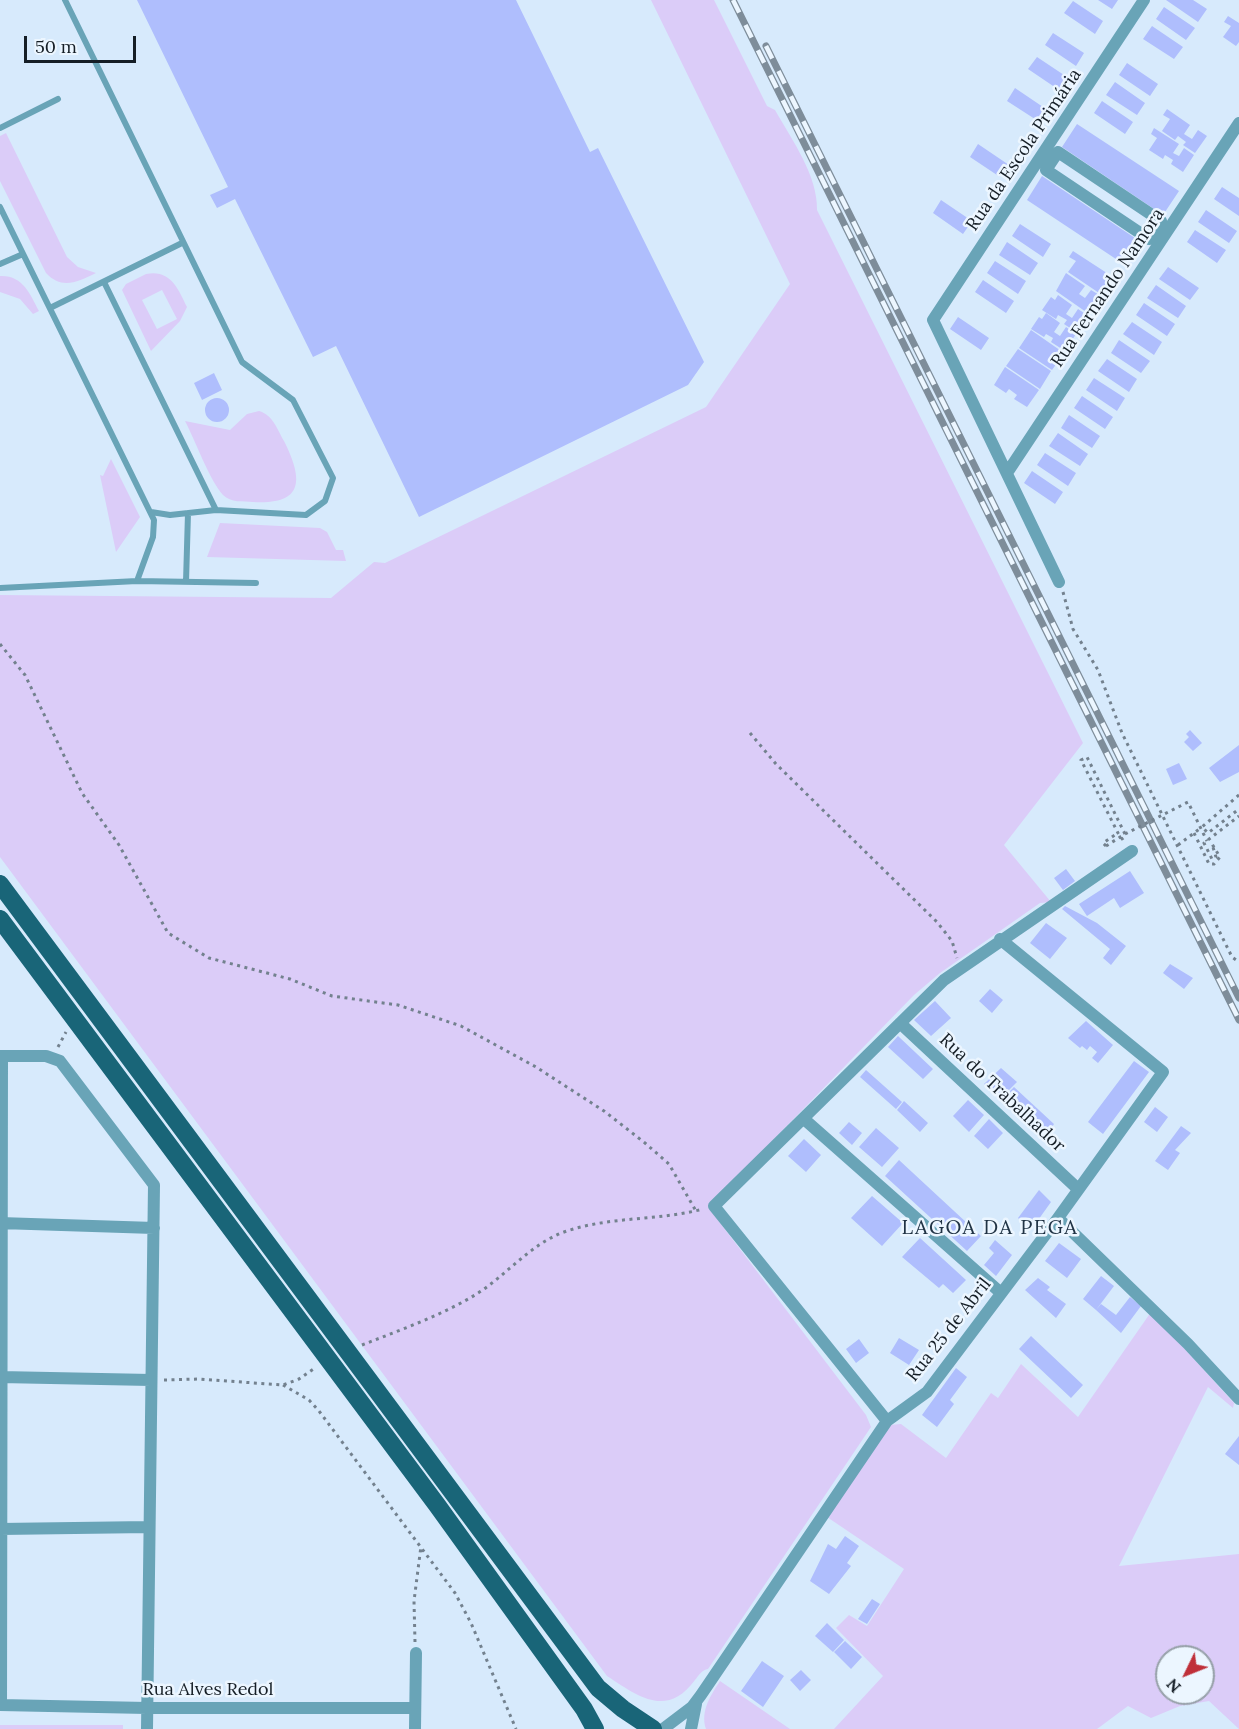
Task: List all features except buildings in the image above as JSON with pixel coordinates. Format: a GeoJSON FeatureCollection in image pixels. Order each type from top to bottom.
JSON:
{"type":"FeatureCollection","features":[{"type":"Feature","properties":{"kind":"main road"},"geometry":{"type":"LineString","coordinates":[[0,884],[598,1688],[623,1709],[653,1729]]}},
{"type":"Feature","properties":{"kind":"main road"},"geometry":{"type":"LineString","coordinates":[[0,918],[437,1505],[588,1715],[595,1729]]}},
{"type":"Feature","properties":{"kind":"street","name":"Rua da Escola Primária"},"geometry":{"type":"LineString","coordinates":[[1007,473],[933,320],[1144,0]]}},
{"type":"Feature","properties":{"kind":"street","name":"Rua Fernando Namora"},"geometry":{"type":"LineString","coordinates":[[1007,473],[1239,123]]}},
{"type":"Feature","properties":{"kind":"street"},"geometry":{"type":"LineString","coordinates":[[1058,152],[1161,221],[1149,239],[1046,170],[1058,152]]}},
{"type":"Feature","properties":{"kind":"street"},"geometry":{"type":"LineString","coordinates":[[1007,473],[1059,582]]}},
{"type":"Feature","properties":{"kind":"street"},"geometry":{"type":"LineString","coordinates":[[887,1421],[714,1206],[944,980],[1000,939],[1132,851]]}},
{"type":"Feature","properties":{"kind":"street","name":"Rua 25 de Abril"},"geometry":{"type":"LineString","coordinates":[[701,1695],[887,1421],[927,1392],[1058,1218],[1162,1072],[1000,939]]}},
{"type":"Feature","properties":{"kind":"street","name":"Rua do Trabalhador"},"geometry":{"type":"LineString","coordinates":[[900,1023],[1078,1189]]}},
{"type":"Feature","properties":{"kind":"street"},"geometry":{"type":"LineString","coordinates":[[0,1706],[1,1056],[54,1057],[68,1068],[154,1185],[147,1729]]}},
{"type":"Feature","properties":{"kind":"street"},"geometry":{"type":"LineString","coordinates":[[804,1119],[1001,1293]]}},
{"type":"Feature","properties":{"kind":"street"},"geometry":{"type":"LineString","coordinates":[[1058,1218],[1188,1344],[1239,1399]]}},
{"type":"Feature","properties":{"kind":"street"},"geometry":{"type":"LineString","coordinates":[[2,1223],[154,1228]]}},
{"type":"Feature","properties":{"kind":"street"},"geometry":{"type":"LineString","coordinates":[[1,1377],[151,1380]]}},
{"type":"Feature","properties":{"kind":"street"},"geometry":{"type":"LineString","coordinates":[[1,1529],[149,1527]]}},
{"type":"Feature","properties":{"kind":"street"},"geometry":{"type":"LineString","coordinates":[[415,1729],[416,1653]]}},
{"type":"Feature","properties":{"kind":"street"},"geometry":{"type":"LineString","coordinates":[[663,1729],[692,1707],[701,1695]]}},
{"type":"Feature","properties":{"kind":"street"},"geometry":{"type":"LineString","coordinates":[[691,1729],[693,1711],[701,1695]]}},
{"type":"Feature","properties":{"kind":"street","name":"Rua Alves Redol"},"geometry":{"type":"LineString","coordinates":[[0,1706],[415,1708]]}},
{"type":"Feature","properties":{"kind":"lane"},"geometry":{"type":"LineString","coordinates":[[65,0],[242,362],[293,400],[333,478],[325,501],[306,515],[216,510],[170,515],[151,512]]}},
{"type":"Feature","properties":{"kind":"lane"},"geometry":{"type":"LineString","coordinates":[[0,128],[58,99]]}},
{"type":"Feature","properties":{"kind":"lane"},"geometry":{"type":"LineString","coordinates":[[0,207],[151,512],[154,528],[137,581]]}},
{"type":"Feature","properties":{"kind":"lane"},"geometry":{"type":"LineString","coordinates":[[50,308],[182,243]]}},
{"type":"Feature","properties":{"kind":"lane"},"geometry":{"type":"LineString","coordinates":[[0,264],[23,254]]}},
{"type":"Feature","properties":{"kind":"lane"},"geometry":{"type":"LineString","coordinates":[[104,282],[216,510]]}},
{"type":"Feature","properties":{"kind":"lane"},"geometry":{"type":"LineString","coordinates":[[186,582],[188,513]]}},
{"type":"Feature","properties":{"kind":"lane"},"geometry":{"type":"LineString","coordinates":[[0,588],[137,581],[256,583]]}},
{"type":"Feature","properties":{"kind":"path"},"geometry":{"type":"LineString","coordinates":[[1059,582],[1073,629],[1098,670],[1122,733],[1232,957],[1239,962]]}},
{"type":"Feature","properties":{"kind":"path"},"geometry":{"type":"LineString","coordinates":[[0,644],[25,675],[82,793],[119,845],[168,933],[209,958],[291,979],[332,996],[398,1005],[461,1026],[536,1068],[604,1111],[645,1143],[669,1164],[696,1211]]}},
{"type":"Feature","properties":{"kind":"path"},"geometry":{"type":"LineString","coordinates":[[750,733],[776,764],[937,922],[952,941],[960,968]]}},
{"type":"Feature","properties":{"kind":"path"},"geometry":{"type":"LineString","coordinates":[[1125,834],[1087,757],[1081,760],[1118,833],[1132,851]]}},
{"type":"Feature","properties":{"kind":"path"},"geometry":{"type":"LineString","coordinates":[[1178,845],[1239,795]]}},
{"type":"Feature","properties":{"kind":"path"},"geometry":{"type":"LineString","coordinates":[[1118,833],[1103,843],[1106,846],[1188,802],[1207,841]]}},
{"type":"Feature","properties":{"kind":"path"},"geometry":{"type":"LineString","coordinates":[[1202,827],[1208,833],[1239,809]]}},
{"type":"Feature","properties":{"kind":"path"},"geometry":{"type":"LineString","coordinates":[[1194,833],[1209,864],[1214,864],[1220,857],[1212,843],[1216,857],[1212,860],[1204,843],[1239,816]]}},
{"type":"Feature","properties":{"kind":"path"},"geometry":{"type":"LineString","coordinates":[[54,1057],[63,1035],[68,1031]]}},
{"type":"Feature","properties":{"kind":"path"},"geometry":{"type":"LineString","coordinates":[[348,1350],[420,1323],[475,1294],[543,1242],[565,1232],[608,1221],[696,1211],[714,1206]]}},
{"type":"Feature","properties":{"kind":"path"},"geometry":{"type":"LineString","coordinates":[[151,1380],[199,1379],[283,1385],[299,1379],[316,1367]]}},
{"type":"Feature","properties":{"kind":"path"},"geometry":{"type":"LineString","coordinates":[[283,1385],[309,1400],[319,1411],[456,1593],[516,1729]]}},
{"type":"Feature","properties":{"kind":"path"},"geometry":{"type":"LineString","coordinates":[[416,1653],[414,1601],[421,1546]]}},
{"type":"Feature","properties":{"kind":"shaded area"},"geometry":{"type":"Polygon","coordinates":[[[651,0],[714,0],[767,106],[775,110],[803,158],[813,184],[817,210],[1083,743],[1004,845],[1051,902],[1040,903],[940,973],[914,995],[708,1207],[866,1415],[871,1427],[708,1669],[704,1670],[684,1692],[663,1701],[642,1697],[607,1676],[0,857],[0,595],[331,598],[374,562],[385,563],[706,407],[790,284],[651,0]]]}},
{"type":"Feature","properties":{"kind":"shaded area"},"geometry":{"type":"Polygon","coordinates":[[[6,133],[67,257],[78,267],[96,273],[64,283],[46,273],[0,181],[0,136],[6,133]]]}},
{"type":"Feature","properties":{"kind":"shaded area"},"geometry":{"type":"Polygon","coordinates":[[[146,274],[161,274],[176,287],[187,307],[180,321],[151,351],[122,290],[126,284],[146,274]],[[162,290],[142,300],[157,329],[177,319],[162,290]]]}},
{"type":"Feature","properties":{"kind":"shaded area"},"geometry":{"type":"Polygon","coordinates":[[[0,276],[20,282],[29,292],[39,311],[33,314],[20,299],[0,292],[0,276]]]}},
{"type":"Feature","properties":{"kind":"shaded area"},"geometry":{"type":"Polygon","coordinates":[[[259,411],[271,419],[284,441],[294,467],[295,487],[291,494],[270,502],[230,499],[218,489],[185,421],[230,430],[247,414],[259,411]]]}},
{"type":"Feature","properties":{"kind":"shaded area"},"geometry":{"type":"Polygon","coordinates":[[[111,459],[140,517],[116,552],[100,475],[103,476],[111,459]]]}},
{"type":"Feature","properties":{"kind":"shaded area"},"geometry":{"type":"Polygon","coordinates":[[[220,523],[320,528],[327,532],[336,550],[343,550],[346,561],[207,557],[220,523]]]}},
{"type":"Feature","properties":{"kind":"shaded area"},"geometry":{"type":"Polygon","coordinates":[[[1151,1312],[1234,1403],[1233,1408],[1208,1387],[1119,1566],[1239,1554],[1239,1729],[1213,1705],[1215,1645],[1155,1645],[1155,1705],[1186,1705],[1151,1718],[1128,1706],[1097,1729],[834,1729],[883,1676],[836,1628],[849,1615],[867,1626],[904,1569],[827,1517],[890,1425],[901,1424],[946,1458],[991,1393],[998,1398],[1021,1364],[1078,1417],[1151,1312]]]}},
{"type":"Feature","properties":{"kind":"shaded area"},"geometry":{"type":"Polygon","coordinates":[[[720,1681],[790,1729],[706,1729],[705,1710],[720,1681]]]}},
{"type":"Feature","properties":{"kind":"shaded area"},"geometry":{"type":"Polygon","coordinates":[[[0,1725],[123,1725],[123,1729],[0,1729],[0,1725]]]}},
{"type":"Feature","properties":{"kind":"railway"},"geometry":{"type":"LineString","coordinates":[[733,0],[1239,1020]]}},
{"type":"Feature","properties":{"kind":"railway"},"geometry":{"type":"LineString","coordinates":[[766,46],[1239,998]]}},
{"type":"Feature","properties":{"kind":"district","name":"LAGOA DA PEGA"},"geometry":{"type":"Point","coordinates":[990,1228]}}]}
